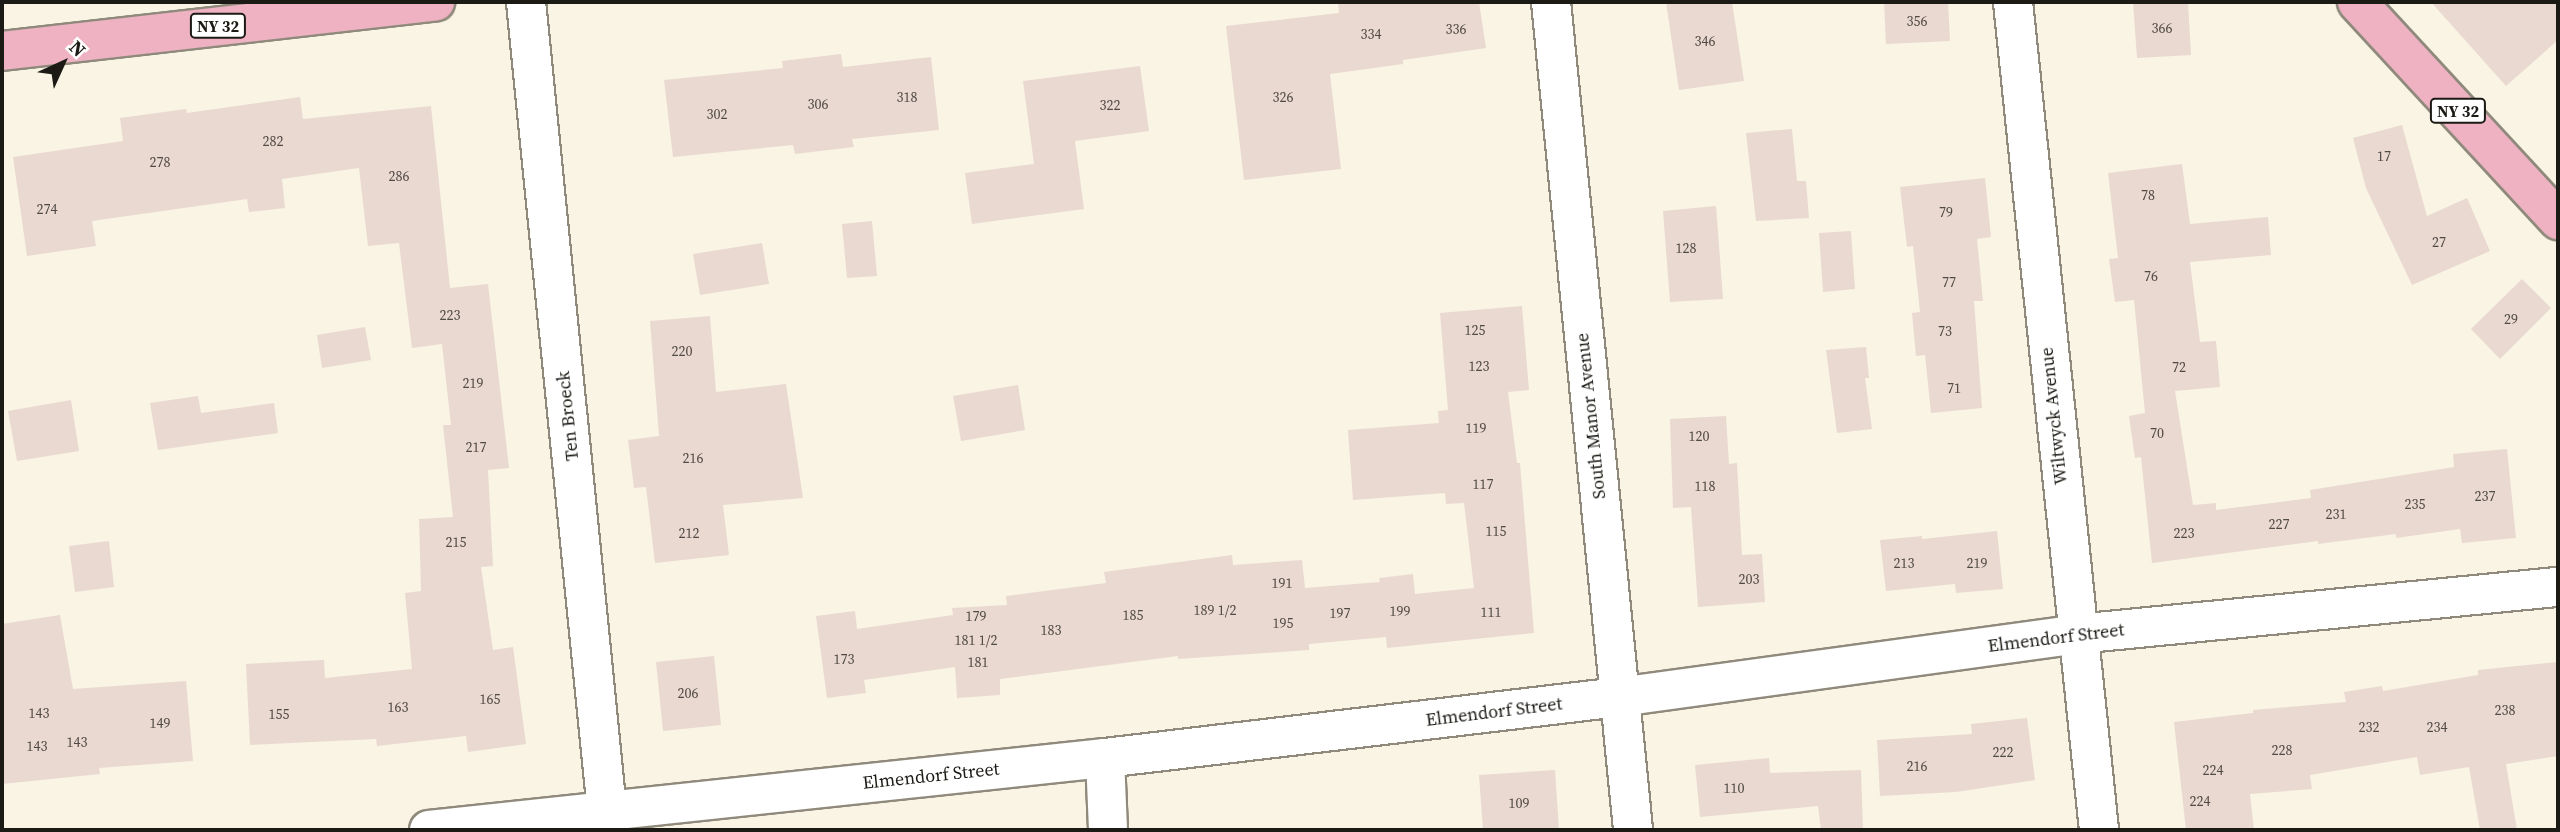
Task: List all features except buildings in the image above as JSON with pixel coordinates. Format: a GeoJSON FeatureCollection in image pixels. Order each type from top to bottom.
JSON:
{"type":"FeatureCollection","features":[{"type":"Feature","properties":{"kind":"main road","name":"NY 32"},"geometry":{"type":"LineString","coordinates":[[2,51],[435,2]]}},
{"type":"Feature","properties":{"kind":"main road","name":"NY 32"},"geometry":{"type":"LineString","coordinates":[[2357,2],[2558,220]]}},
{"type":"Feature","properties":{"kind":"street","name":"Ten Broeck"},"geometry":{"type":"LineString","coordinates":[[526,2],[608,820]]}},
{"type":"Feature","properties":{"kind":"street","name":"South Manor Avenue"},"geometry":{"type":"LineString","coordinates":[[1550,2],[1633,830]]}},
{"type":"Feature","properties":{"kind":"street","name":"Wiltwyck Avenue"},"geometry":{"type":"LineString","coordinates":[[2013,2],[2099,830]]}},
{"type":"Feature","properties":{"kind":"street","name":"Elmendorf Street"},"geometry":{"type":"LineString","coordinates":[[429,830],[608,820],[1619,696],[2077,634],[2558,587]]}},
{"type":"Feature","properties":{"kind":"street"},"geometry":{"type":"LineString","coordinates":[[1105,758],[1108,830]]}}]}
